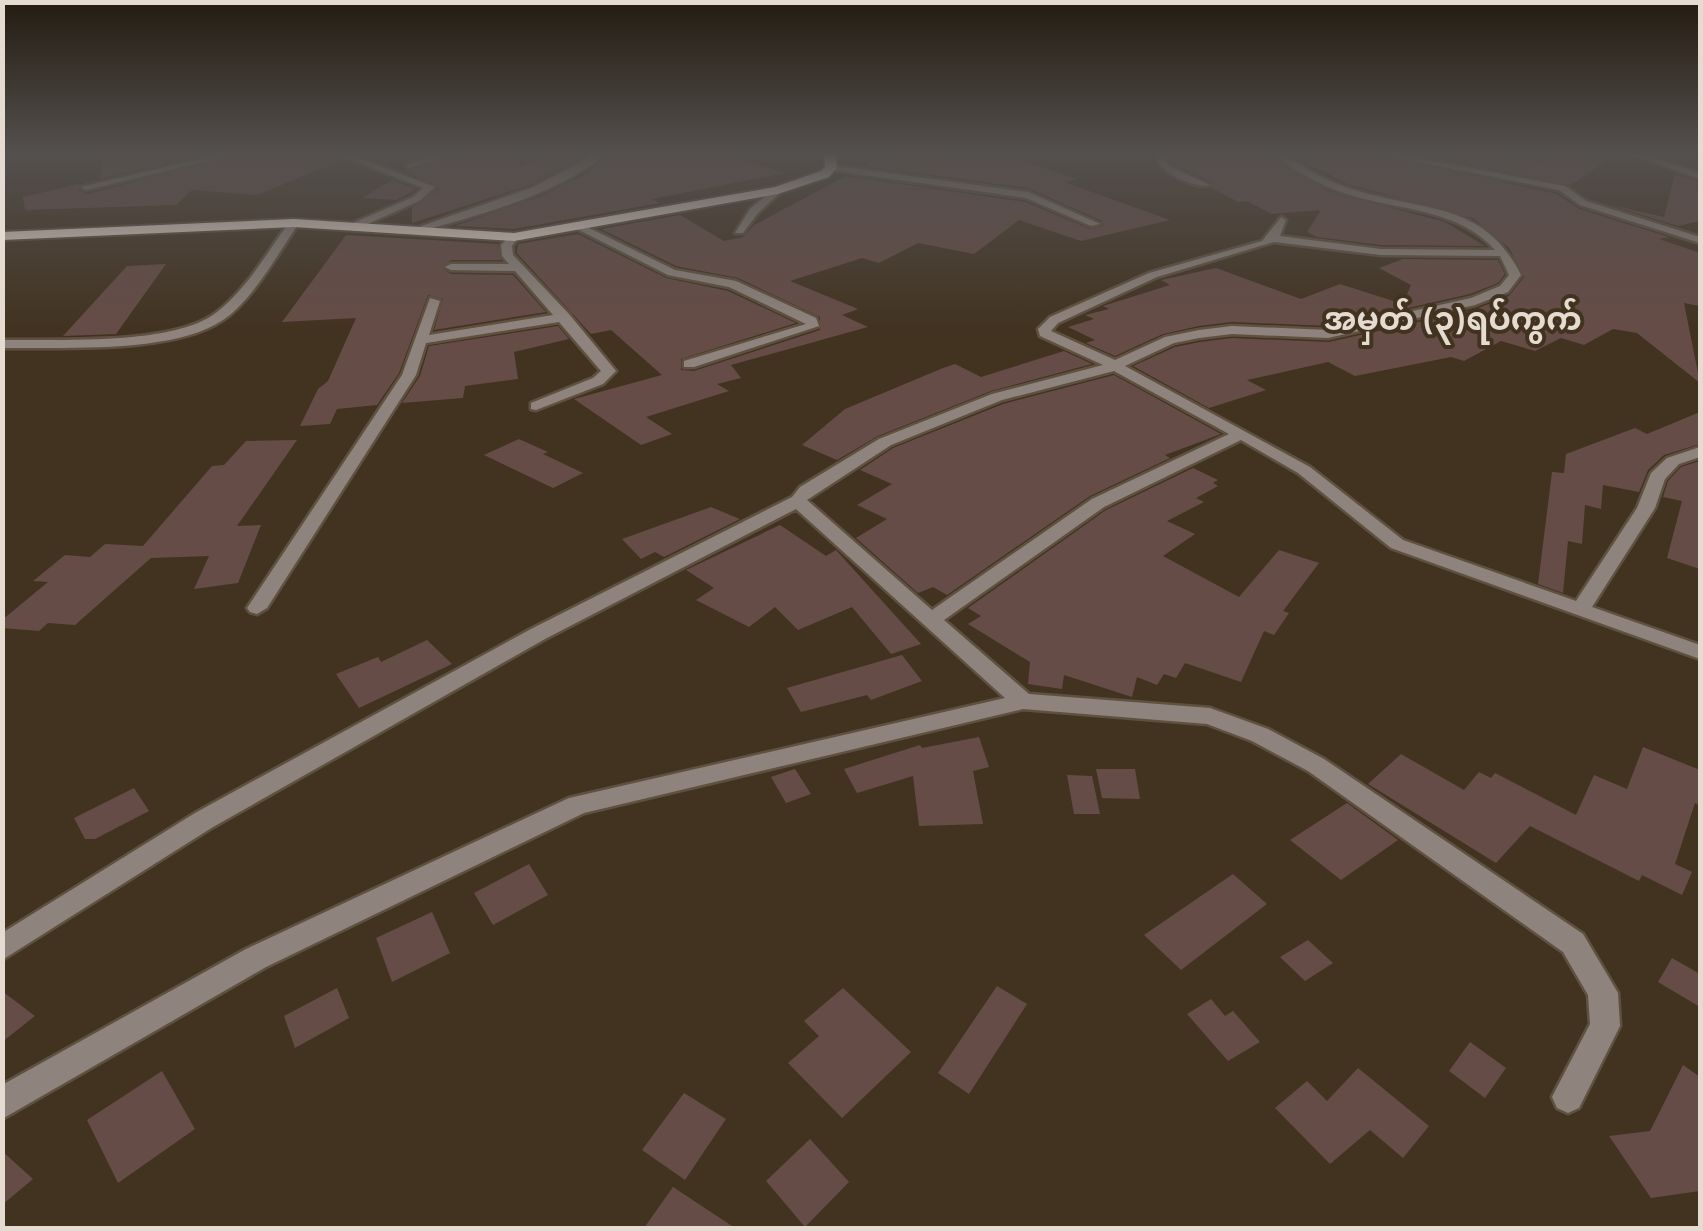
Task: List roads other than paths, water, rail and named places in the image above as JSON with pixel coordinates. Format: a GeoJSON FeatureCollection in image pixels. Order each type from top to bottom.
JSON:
{"type":"FeatureCollection","features":[{"type":"Feature","properties":{"kind":"highway"},"geometry":{"type":"LineString","coordinates":[[2,236],[294,223],[514,237],[661,212]]}},
{"type":"Feature","properties":{"kind":"street"},"geometry":{"type":"LineString","coordinates":[[357,225],[385,212]]}},
{"type":"Feature","properties":{"kind":"street"},"geometry":{"type":"LineString","coordinates":[[415,230],[479,212]]}},
{"type":"Feature","properties":{"kind":"street"},"geometry":{"type":"LineString","coordinates":[[739,231],[753,212]]}},
{"type":"Feature","properties":{"kind":"street"},"geometry":{"type":"LineString","coordinates":[[1067,212],[1095,224]]}},
{"type":"Feature","properties":{"kind":"street"},"geometry":{"type":"LineString","coordinates":[[2,948],[204,820],[538,634],[798,501],[806,491],[886,442],[997,397],[1116,366],[1170,340],[1232,330],[1328,334],[1504,290],[1515,274],[1506,253],[1489,232],[1435,212]]}},
{"type":"Feature","properties":{"kind":"street"},"geometry":{"type":"LineString","coordinates":[[1613,212],[1700,240]]}},
{"type":"Feature","properties":{"kind":"street"},"geometry":{"type":"LineString","coordinates":[[2,344],[164,336],[198,328],[220,318],[294,223]]}},
{"type":"Feature","properties":{"kind":"street"},"geometry":{"type":"LineString","coordinates":[[580,228],[672,272],[732,284],[811,321],[813,326],[772,342],[689,364]]}},
{"type":"Feature","properties":{"kind":"street"},"geometry":{"type":"LineString","coordinates":[[1506,253],[1381,252],[1276,229],[1266,243],[1153,275],[1054,320],[1044,329],[1045,334],[1116,366],[1304,470],[1396,544],[1700,652]]}},
{"type":"Feature","properties":{"kind":"street"},"geometry":{"type":"LineString","coordinates":[[514,237],[506,245],[508,256],[592,347],[608,374],[536,406]]}},
{"type":"Feature","properties":{"kind":"street"},"geometry":{"type":"LineString","coordinates":[[451,267],[520,268]]}},
{"type":"Feature","properties":{"kind":"street"},"geometry":{"type":"LineString","coordinates":[[257,608],[409,376],[434,301]]}},
{"type":"Feature","properties":{"kind":"street"},"geometry":{"type":"LineString","coordinates":[[422,340],[565,317]]}},
{"type":"Feature","properties":{"kind":"street"},"geometry":{"type":"LineString","coordinates":[[932,619],[1098,503],[1234,438],[1238,432]]}},
{"type":"Feature","properties":{"kind":"street"},"geometry":{"type":"LineString","coordinates":[[1579,611],[1646,508],[1656,477],[1673,461],[1700,452]]}},
{"type":"Feature","properties":{"kind":"street"},"geometry":{"type":"LineString","coordinates":[[798,501],[1023,701]]}},
{"type":"Feature","properties":{"kind":"street"},"geometry":{"type":"LineString","coordinates":[[2,1103],[256,958],[578,805],[1023,701],[1210,716],[1260,735],[1316,765],[1573,943],[1603,993],[1605,1026],[1568,1097]]}},
{"type":"Feature","properties":{"kind":"district","name":"အမှတ် (၃)ရပ်ကွက်"},"geometry":{"type":"Point","coordinates":[1453,322]}}]}
